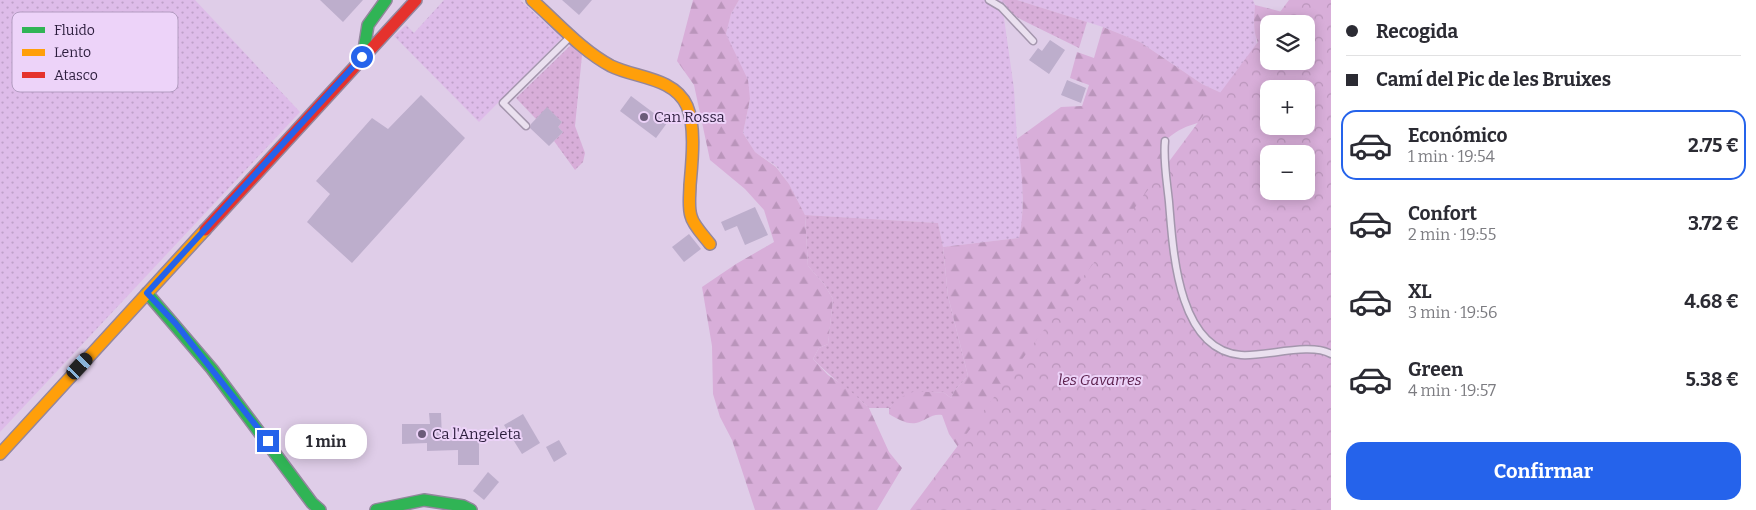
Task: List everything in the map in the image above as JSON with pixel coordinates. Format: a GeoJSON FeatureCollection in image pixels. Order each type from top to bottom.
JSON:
{"type":"FeatureCollection","features":[{"type":"Feature","properties":{"kind":"street"},"geometry":{"type":"LineString","coordinates":[[362,57],[368,25],[386,0]]}},
{"type":"Feature","properties":{"kind":"street"},"geometry":{"type":"LineString","coordinates":[[0,454],[416,0]]}},
{"type":"Feature","properties":{"kind":"street"},"geometry":{"type":"LineString","coordinates":[[532,0],[572,35],[612,65],[649,80],[662,82],[678,92],[687,106],[691,124],[689,206],[691,218],[710,244]]}},
{"type":"Feature","properties":{"kind":"street"},"geometry":{"type":"LineString","coordinates":[[147,293],[188,338],[257,426],[312,503],[320,510]]}},
{"type":"Feature","properties":{"kind":"street"},"geometry":{"type":"LineString","coordinates":[[376,510],[424,500],[463,506],[471,510]]}},
{"type":"Feature","properties":{"kind":"lane"},"geometry":{"type":"LineString","coordinates":[[989,0],[1000,7],[1033,40]]}},
{"type":"Feature","properties":{"kind":"lane"},"geometry":{"type":"LineString","coordinates":[[526,126],[503,103],[572,35]]}},
{"type":"Feature","properties":{"kind":"lane"},"geometry":{"type":"LineString","coordinates":[[1165,141],[1170,217],[1178,276],[1193,322],[1202,335],[1220,349],[1241,355],[1312,349],[1325,350],[1331,354]]}},
{"type":"Feature","properties":{"kind":"shaded area"},"geometry":{"type":"Polygon","coordinates":[[[0,0],[195,0],[300,112],[0,432],[0,0]]]}},
{"type":"Feature","properties":{"kind":"shaded area"},"geometry":{"type":"Polygon","coordinates":[[[444,0],[520,0],[562,38],[479,122],[394,36],[406,25],[414,33],[444,0]]]}},
{"type":"Feature","properties":{"kind":"shaded area"},"geometry":{"type":"Polygon","coordinates":[[[739,0],[1002,0],[1012,14],[1008,16],[1001,8],[1014,89],[1017,139],[1023,174],[1022,226],[1019,238],[943,247],[938,223],[805,215],[789,184],[776,166],[755,152],[743,133],[750,99],[726,34],[731,14],[739,0]]]}},
{"type":"Feature","properties":{"kind":"shaded area"},"geometry":{"type":"Polygon","coordinates":[[[1017,0],[1253,0],[1255,5],[1254,26],[1257,45],[1228,96],[1202,84],[1140,42],[1103,27],[1017,0]]]}},
{"type":"Feature","properties":{"kind":"green space"},"geometry":{"type":"Polygon","coordinates":[[[693,0],[739,0],[731,14],[726,34],[748,80],[750,99],[743,133],[755,152],[776,167],[789,184],[805,215],[808,266],[824,284],[833,299],[828,344],[819,348],[813,359],[828,375],[846,387],[869,408],[889,452],[902,468],[877,510],[755,510],[732,440],[720,417],[713,394],[712,346],[702,287],[774,242],[764,210],[745,189],[710,160],[694,85],[677,61],[693,0]]]}},
{"type":"Feature","properties":{"kind":"green space"},"geometry":{"type":"Polygon","coordinates":[[[1002,0],[1017,0],[1087,22],[1079,48],[1012,14],[1002,0]]]}},
{"type":"Feature","properties":{"kind":"green space","name":"les Gavarres"},"geometry":{"type":"Polygon","coordinates":[[[1289,0],[1331,0],[1331,510],[910,510],[1260,39],[1260,70],[1315,70],[1315,15],[1278,15],[1289,0]]]}},
{"type":"Feature","properties":{"kind":"green space"},"geometry":{"type":"Polygon","coordinates":[[[1331,0],[1315,15],[1260,15],[1260,46],[1255,34],[1255,5],[1290,14],[1331,0]]]}},
{"type":"Feature","properties":{"kind":"green space","name":"les Gavarres"},"geometry":{"type":"Polygon","coordinates":[[[1103,27],[1140,42],[1202,84],[1228,96],[1227,117],[1186,127],[1165,141],[1171,217],[1260,200],[1314,200],[1331,347],[990,493],[949,434],[942,415],[935,415],[916,423],[909,423],[889,414],[889,408],[903,396],[913,392],[943,392],[951,398],[955,390],[968,376],[948,296],[943,247],[1019,238],[1023,201],[1017,139],[1061,107],[1082,106],[1089,85],[1070,78],[1077,52],[1094,58],[1103,27]]]}},
{"type":"Feature","properties":{"kind":"green space"},"geometry":{"type":"Polygon","coordinates":[[[571,45],[582,55],[575,126],[585,153],[583,162],[575,170],[554,141],[563,132],[558,127],[562,122],[547,108],[536,119],[516,98],[571,45]]]}},
{"type":"Feature","properties":{"kind":"green space","name":"les Gavarres"},"geometry":{"type":"Polygon","coordinates":[[[1307,135],[1308,145],[1306,145],[1307,135]]]}},
{"type":"Feature","properties":{"kind":"green space"},"geometry":{"type":"Polygon","coordinates":[[[805,215],[938,223],[943,247],[948,296],[968,376],[955,390],[951,398],[943,392],[922,392],[904,398],[889,408],[869,408],[813,359],[819,348],[828,344],[833,299],[824,284],[808,266],[805,215]]]}},
{"type":"Feature","properties":{"kind":"building"},"geometry":{"type":"Polygon","coordinates":[[[320,0],[363,0],[343,22],[320,0]]]}},
{"type":"Feature","properties":{"kind":"building"},"geometry":{"type":"Polygon","coordinates":[[[562,0],[592,0],[579,15],[562,0]]]}},
{"type":"Feature","properties":{"kind":"building"},"geometry":{"type":"Polygon","coordinates":[[[1050,40],[1065,50],[1049,74],[1029,60],[1038,48],[1042,51],[1050,40]]]}},
{"type":"Feature","properties":{"kind":"building"},"geometry":{"type":"Polygon","coordinates":[[[1067,80],[1086,88],[1081,103],[1061,95],[1067,80]]]}},
{"type":"Feature","properties":{"kind":"building"},"geometry":{"type":"Polygon","coordinates":[[[421,95],[465,138],[352,263],[307,222],[330,194],[316,181],[372,118],[388,129],[421,95]]]}},
{"type":"Feature","properties":{"kind":"building","name":"Can Rossa"},"geometry":{"type":"Polygon","coordinates":[[[631,96],[667,123],[656,138],[620,111],[631,96]]]}},
{"type":"Feature","properties":{"kind":"building"},"geometry":{"type":"Polygon","coordinates":[[[547,107],[562,122],[558,127],[563,132],[549,146],[530,128],[531,124],[547,107]]]}},
{"type":"Feature","properties":{"kind":"building"},"geometry":{"type":"Polygon","coordinates":[[[755,207],[768,235],[745,245],[737,226],[725,231],[721,222],[755,207]]]}},
{"type":"Feature","properties":{"kind":"building"},"geometry":{"type":"Polygon","coordinates":[[[689,234],[701,249],[684,262],[672,247],[689,234]]]}},
{"type":"Feature","properties":{"kind":"building"},"geometry":{"type":"Polygon","coordinates":[[[429,413],[441,413],[442,440],[479,440],[479,465],[458,465],[458,450],[427,451],[427,443],[402,444],[402,424],[430,424],[429,413]]]}},
{"type":"Feature","properties":{"kind":"building"},"geometry":{"type":"Polygon","coordinates":[[[523,414],[540,443],[522,454],[504,425],[523,414]]]}},
{"type":"Feature","properties":{"kind":"building"},"geometry":{"type":"Polygon","coordinates":[[[559,440],[567,454],[554,462],[546,447],[559,440]]]}},
{"type":"Feature","properties":{"kind":"building"},"geometry":{"type":"Polygon","coordinates":[[[488,472],[499,482],[484,500],[473,491],[488,472]]]}},
{"type":"Feature","properties":{"kind":"traffic: fast"},"geometry":{"type":"LineString","coordinates":[[363,56],[368,25],[386,0]]}},
{"type":"Feature","properties":{"kind":"traffic: fast"},"geometry":{"type":"LineString","coordinates":[[147,293],[212,369],[312,503],[320,510]]}},
{"type":"Feature","properties":{"kind":"traffic: fast"},"geometry":{"type":"LineString","coordinates":[[376,510],[424,500],[463,506],[471,510]]}},
{"type":"Feature","properties":{"kind":"traffic: slow"},"geometry":{"type":"LineString","coordinates":[[532,0],[579,44],[600,59],[621,70],[664,84],[681,96],[687,106],[692,124],[690,212],[694,223],[710,244]]}},
{"type":"Feature","properties":{"kind":"traffic: slow"},"geometry":{"type":"LineString","coordinates":[[0,454],[205,230]]}},
{"type":"Feature","properties":{"kind":"traffic: jam"},"geometry":{"type":"LineString","coordinates":[[205,230],[416,0]]}},
{"type":"Feature","properties":{"kind":"place","name":"Can Rossa"},"geometry":{"type":"Point","coordinates":[644,117]}},
{"type":"Feature","properties":{"kind":"place","name":"Ca l'Angeleta"},"geometry":{"type":"Point","coordinates":[422,434]}},
{"type":"Feature","properties":{"kind":"route"},"geometry":{"type":"LineString","coordinates":[[268,441],[176,324],[147,293],[362,57]]}}]}
